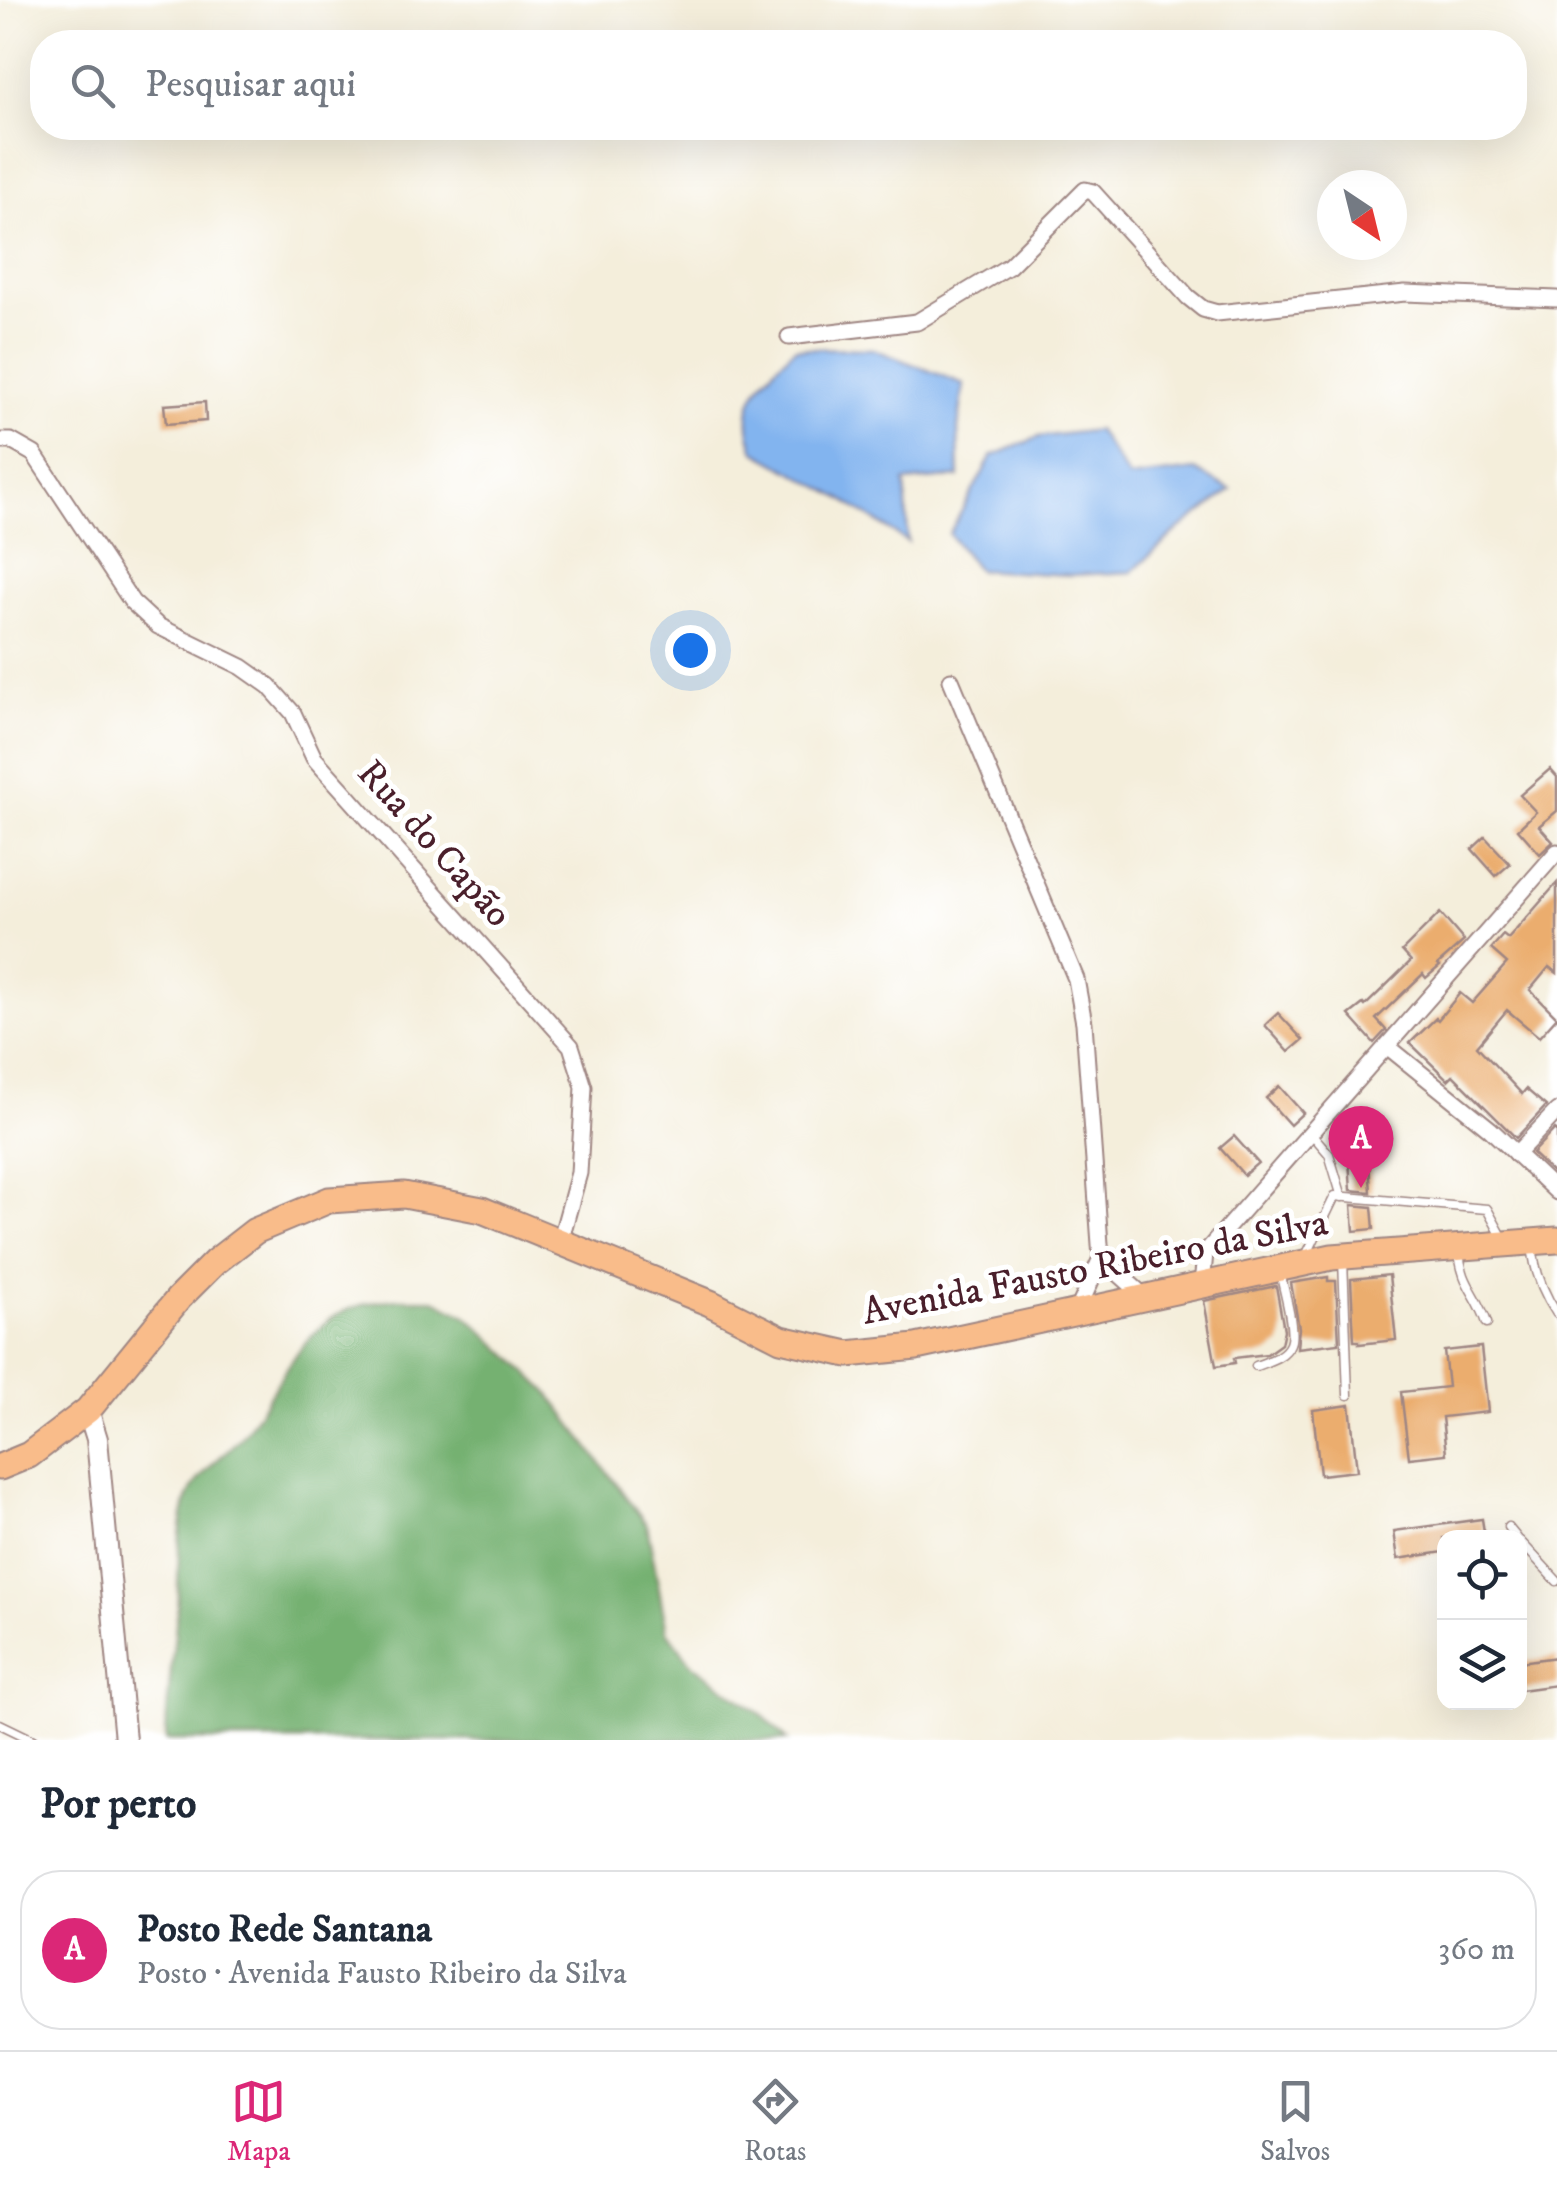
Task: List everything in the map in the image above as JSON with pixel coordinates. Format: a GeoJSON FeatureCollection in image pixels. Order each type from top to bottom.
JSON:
{"type":"FeatureCollection","features":[{"type":"Feature","properties":{"kind":"main road","name":"Avenida Fausto Ribeiro da Silva"},"geometry":{"type":"LineString","coordinates":[[0,1467],[29,1455],[88,1410],[178,1298],[215,1262],[255,1231],[328,1200],[404,1195],[482,1210],[710,1303],[781,1339],[848,1354],[916,1347],[1343,1256],[1531,1242]]}},
{"type":"Feature","properties":{"kind":"street"},"geometry":{"type":"LineString","coordinates":[[789,338],[917,322],[1009,266],[1085,190],[1093,192],[1188,297],[1203,309],[1218,313],[1405,293],[1557,299]]}},
{"type":"Feature","properties":{"kind":"street","name":"Rua do Capão"},"geometry":{"type":"LineString","coordinates":[[0,441],[11,441],[34,454],[132,602],[158,626],[242,667],[269,686],[293,713],[314,758],[572,1046],[584,1087],[579,1173],[560,1242]]}},
{"type":"Feature","properties":{"kind":"street"},"geometry":{"type":"LineString","coordinates":[[951,680],[1076,979],[1084,1022],[1101,1258],[1076,1312]]}},
{"type":"Feature","properties":{"kind":"street"},"geometry":{"type":"LineString","coordinates":[[1202,1285],[1205,1253],[1557,852]]}},
{"type":"Feature","properties":{"kind":"street"},"geometry":{"type":"LineString","coordinates":[[1387,1046],[1557,1192]]}},
{"type":"Feature","properties":{"kind":"street"},"geometry":{"type":"LineString","coordinates":[[1516,1154],[1557,1110]]}},
{"type":"Feature","properties":{"kind":"street"},"geometry":{"type":"LineString","coordinates":[[1101,1258],[1144,1298]]}},
{"type":"Feature","properties":{"kind":"street"},"geometry":{"type":"LineString","coordinates":[[88,1410],[97,1439],[125,1740]]}},
{"type":"Feature","properties":{"kind":"lane"},"geometry":{"type":"LineString","coordinates":[[1311,1133],[1329,1154],[1342,1196]]}},
{"type":"Feature","properties":{"kind":"lane"},"geometry":{"type":"LineString","coordinates":[[1256,1366],[1280,1356],[1290,1346],[1291,1266],[1334,1196],[1487,1209],[1531,1242],[1547,1299],[1557,1314]]}},
{"type":"Feature","properties":{"kind":"lane"},"geometry":{"type":"LineString","coordinates":[[1459,1247],[1460,1270],[1488,1323]]}},
{"type":"Feature","properties":{"kind":"lane"},"geometry":{"type":"LineString","coordinates":[[1343,1256],[1348,1395]]}},
{"type":"Feature","properties":{"kind":"lane"},"geometry":{"type":"LineString","coordinates":[[1527,1549],[1557,1581]]}},
{"type":"Feature","properties":{"kind":"lane"},"geometry":{"type":"LineString","coordinates":[[0,1724],[32,1740]]}},
{"type":"Feature","properties":{"kind":"green space"},"geometry":{"type":"Polygon","coordinates":[[[396,1299],[433,1299],[468,1317],[547,1391],[647,1525],[667,1631],[691,1663],[762,1715],[788,1740],[166,1740],[180,1539],[192,1489],[250,1425],[292,1360],[317,1331],[346,1310],[396,1299]]]}},
{"type":"Feature","properties":{"kind":"water"},"geometry":{"type":"Polygon","coordinates":[[[795,348],[873,349],[964,384],[958,429],[959,477],[905,482],[908,542],[842,499],[755,451],[748,419],[750,406],[762,382],[795,348]]]}},
{"type":"Feature","properties":{"kind":"water"},"geometry":{"type":"Polygon","coordinates":[[[1097,430],[1129,478],[1195,470],[1231,490],[1132,572],[1070,575],[978,570],[949,534],[992,456],[1039,437],[1097,430]]]}},
{"type":"Feature","properties":{"kind":"building"},"geometry":{"type":"Polygon","coordinates":[[[205,402],[206,421],[166,424],[164,405],[205,402]]]}},
{"type":"Feature","properties":{"kind":"building"},"geometry":{"type":"Polygon","coordinates":[[[1550,769],[1557,777],[1557,811],[1539,826],[1553,842],[1540,854],[1518,829],[1536,812],[1520,795],[1550,769]]]}},
{"type":"Feature","properties":{"kind":"building"},"geometry":{"type":"Polygon","coordinates":[[[1485,837],[1510,864],[1496,876],[1472,849],[1485,837]]]}},
{"type":"Feature","properties":{"kind":"building"},"geometry":{"type":"Polygon","coordinates":[[[1557,883],[1557,973],[1549,967],[1530,990],[1557,1017],[1539,1037],[1507,1010],[1477,1046],[1522,1094],[1526,1089],[1546,1106],[1516,1138],[1453,1075],[1448,1080],[1410,1043],[1438,1020],[1460,993],[1472,1003],[1507,963],[1491,949],[1503,935],[1508,939],[1557,883]]]}},
{"type":"Feature","properties":{"kind":"building"},"geometry":{"type":"Polygon","coordinates":[[[1440,913],[1464,941],[1376,1019],[1386,1030],[1374,1043],[1349,1015],[1365,1006],[1411,961],[1402,951],[1440,913]]]}},
{"type":"Feature","properties":{"kind":"building"},"geometry":{"type":"Polygon","coordinates":[[[1278,1013],[1303,1040],[1289,1052],[1265,1025],[1278,1013]]]}},
{"type":"Feature","properties":{"kind":"building"},"geometry":{"type":"Polygon","coordinates":[[[1279,1086],[1303,1113],[1290,1125],[1266,1098],[1279,1086]]]}},
{"type":"Feature","properties":{"kind":"building"},"geometry":{"type":"Polygon","coordinates":[[[1375,1127],[1376,1144],[1368,1148],[1371,1192],[1351,1190],[1348,1145],[1337,1146],[1335,1130],[1375,1127]]]}},
{"type":"Feature","properties":{"kind":"building"},"geometry":{"type":"Polygon","coordinates":[[[1557,1131],[1557,1177],[1532,1153],[1557,1131]]]}},
{"type":"Feature","properties":{"kind":"building"},"geometry":{"type":"Polygon","coordinates":[[[1234,1136],[1258,1163],[1244,1175],[1220,1148],[1234,1136]]]}},
{"type":"Feature","properties":{"kind":"building"},"geometry":{"type":"Polygon","coordinates":[[[1352,1205],[1372,1207],[1374,1229],[1354,1231],[1352,1205]]]}},
{"type":"Feature","properties":{"kind":"building"},"geometry":{"type":"Polygon","coordinates":[[[1389,1275],[1396,1340],[1359,1344],[1354,1341],[1351,1279],[1389,1275]]]}},
{"type":"Feature","properties":{"kind":"building"},"geometry":{"type":"Polygon","coordinates":[[[1328,1277],[1328,1281],[1336,1281],[1339,1343],[1297,1348],[1299,1328],[1291,1283],[1328,1277]]]}},
{"type":"Feature","properties":{"kind":"building"},"geometry":{"type":"Polygon","coordinates":[[[1276,1286],[1284,1330],[1281,1344],[1267,1354],[1234,1358],[1235,1363],[1216,1366],[1204,1301],[1276,1286]]]}},
{"type":"Feature","properties":{"kind":"building"},"geometry":{"type":"Polygon","coordinates":[[[1481,1347],[1488,1412],[1442,1417],[1446,1454],[1409,1458],[1401,1392],[1448,1387],[1444,1351],[1481,1347]]]}},
{"type":"Feature","properties":{"kind":"building"},"geometry":{"type":"Polygon","coordinates":[[[1350,1405],[1357,1471],[1320,1475],[1313,1410],[1350,1405]]]}},
{"type":"Feature","properties":{"kind":"building"},"geometry":{"type":"Polygon","coordinates":[[[1482,1519],[1484,1530],[1437,1530],[1437,1553],[1398,1559],[1394,1531],[1482,1519]]]}},
{"type":"Feature","properties":{"kind":"building"},"geometry":{"type":"Polygon","coordinates":[[[1557,1657],[1557,1685],[1527,1689],[1527,1661],[1557,1657]]]}},
{"type":"Feature","properties":{"kind":"place","name":"Posto Rede Santana"},"geometry":{"type":"Point","coordinates":[1361,1188]}}]}
